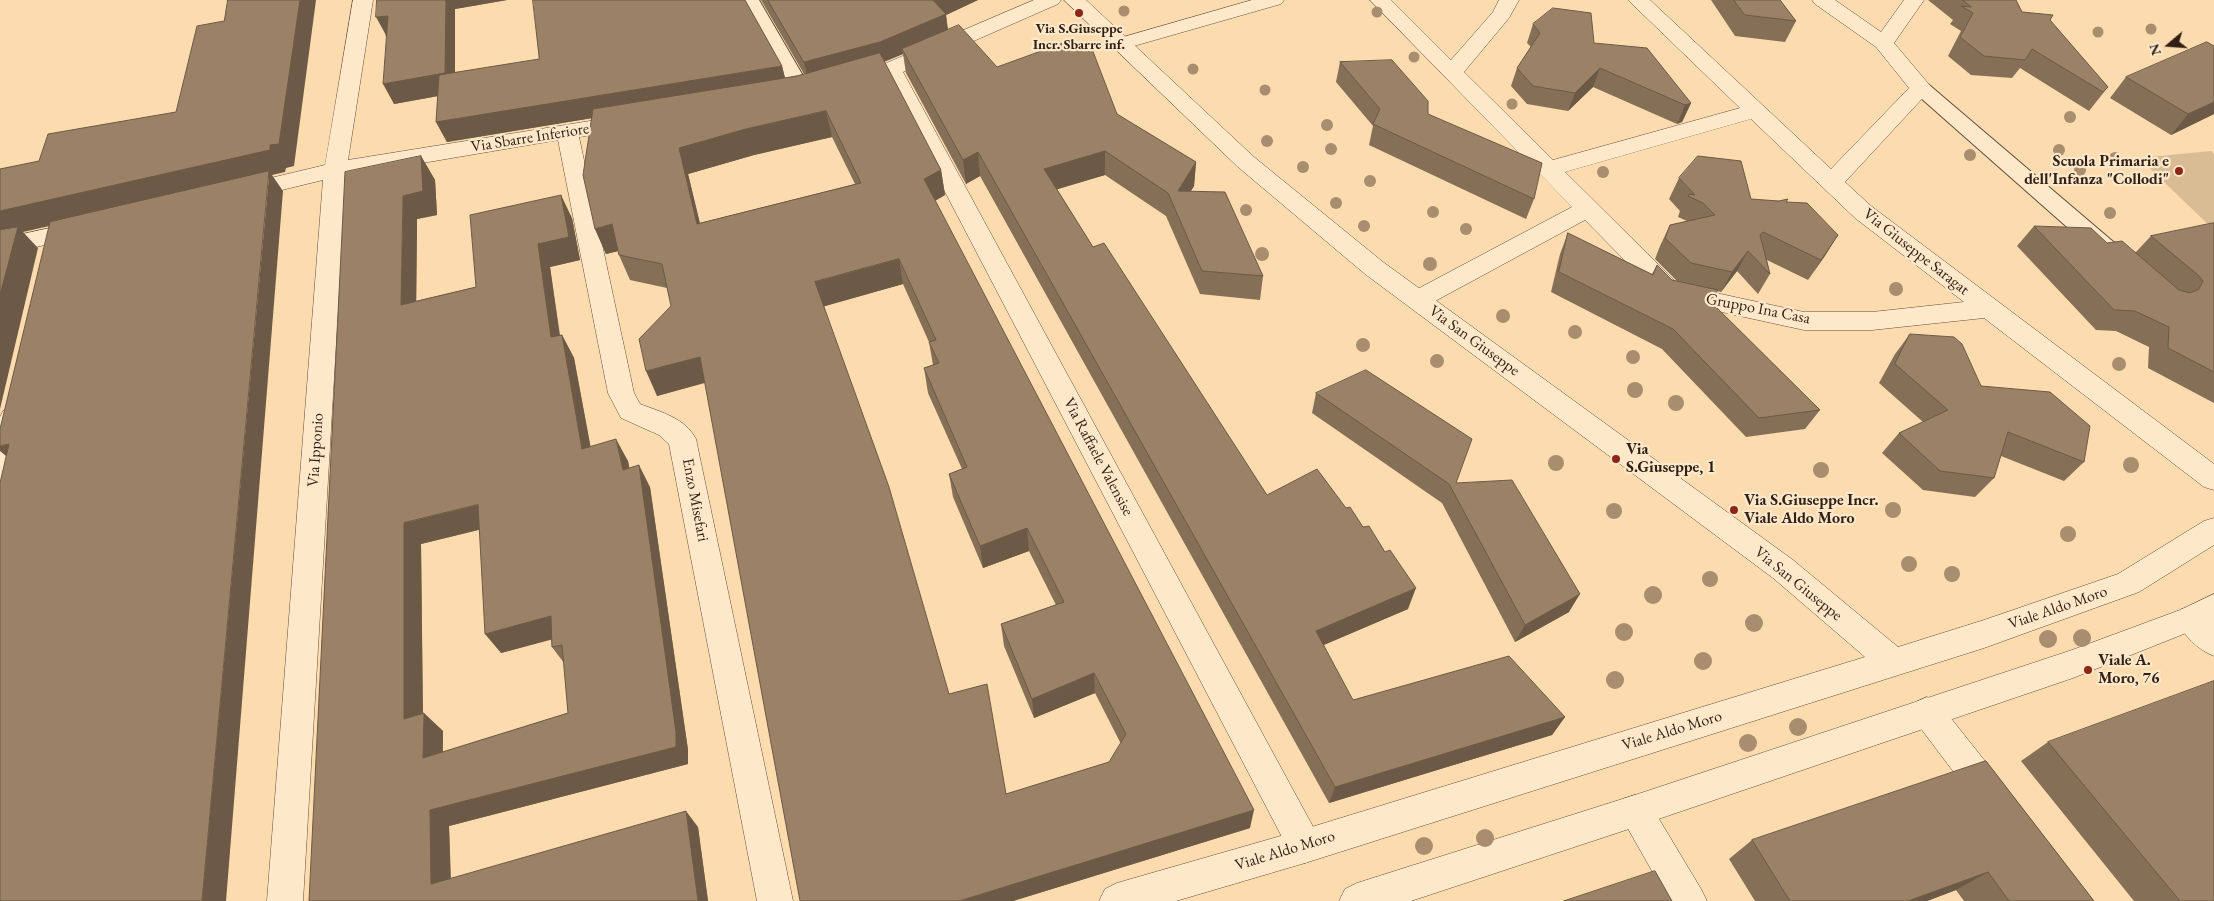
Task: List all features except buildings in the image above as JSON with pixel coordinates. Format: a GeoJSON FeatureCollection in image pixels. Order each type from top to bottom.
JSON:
{"type":"FeatureCollection","features":[{"type":"Feature","properties":{"kind":"street","name":"Via Ipponio"},"geometry":{"type":"LineString","coordinates":[[285,901],[335,170],[363,0]]}},
{"type":"Feature","properties":{"kind":"street"},"geometry":{"type":"LineString","coordinates":[[811,90],[890,69],[1051,0]]}},
{"type":"Feature","properties":{"kind":"street","name":"Via San Giuseppe"},"geometry":{"type":"LineString","coordinates":[[1074,0],[1246,162],[1374,268],[1782,569],[1892,661]]}},
{"type":"Feature","properties":{"kind":"street"},"geometry":{"type":"LineString","coordinates":[[1120,44],[1274,0]]}},
{"type":"Feature","properties":{"kind":"street","name":"Gruppo Ina Casa"},"geometry":{"type":"LineString","coordinates":[[1380,0],[1671,292],[1804,321],[1872,321],[1988,308]]}},
{"type":"Feature","properties":{"kind":"street"},"geometry":{"type":"LineString","coordinates":[[1452,72],[1502,14],[1509,0]]}},
{"type":"Feature","properties":{"kind":"street","name":"Via Giuseppe Saragat"},"geometry":{"type":"LineString","coordinates":[[1638,0],[1863,212],[2214,479]]}},
{"type":"Feature","properties":{"kind":"street"},"geometry":{"type":"LineString","coordinates":[[1822,0],[1883,43],[1921,88],[1830,182]]}},
{"type":"Feature","properties":{"kind":"street"},"geometry":{"type":"LineString","coordinates":[[1883,43],[1914,0]]}},
{"type":"Feature","properties":{"kind":"street","name":"Via Raffaele Valensise"},"geometry":{"type":"LineString","coordinates":[[890,69],[1305,846]]}},
{"type":"Feature","properties":{"kind":"street"},"geometry":{"type":"LineString","coordinates":[[1548,169],[1755,111]]}},
{"type":"Feature","properties":{"kind":"street","name":"Via Sbarre Inferiore"},"geometry":{"type":"LineString","coordinates":[[220,197],[335,170],[646,118]]}},
{"type":"Feature","properties":{"kind":"street","name":"Enzo Misefari"},"geometry":{"type":"LineString","coordinates":[[567,131],[621,393],[630,411],[669,427],[682,439],[775,901]]}},
{"type":"Feature","properties":{"kind":"street"},"geometry":{"type":"LineString","coordinates":[[1417,300],[1588,208]]}},
{"type":"Feature","properties":{"kind":"street"},"geometry":{"type":"LineString","coordinates":[[0,247],[104,224]]}},
{"type":"Feature","properties":{"kind":"street"},"geometry":{"type":"LineString","coordinates":[[50,263],[56,235]]}},
{"type":"Feature","properties":{"kind":"street"},"geometry":{"type":"LineString","coordinates":[[0,475],[18,398]]}},
{"type":"Feature","properties":{"kind":"street","name":"Viale Aldo Moro"},"geometry":{"type":"LineString","coordinates":[[1117,901],[1305,846],[1892,661],[1984,634],[2128,584],[2214,530]]}},
{"type":"Feature","properties":{"kind":"street"},"geometry":{"type":"LineString","coordinates":[[1357,901],[1635,811],[2073,664],[2203,613],[2214,642]]}},
{"type":"Feature","properties":{"kind":"street"},"geometry":{"type":"LineString","coordinates":[[1927,712],[2013,822]]}},
{"type":"Feature","properties":{"kind":"street"},"geometry":{"type":"LineString","coordinates":[[1635,811],[1689,901]]}},
{"type":"Feature","properties":{"kind":"lane"},"geometry":{"type":"LineString","coordinates":[[750,0],[811,90]]}},
{"type":"Feature","properties":{"kind":"lane"},"geometry":{"type":"LineString","coordinates":[[1921,88],[2124,263]]}},
{"type":"Feature","properties":{"kind":"shaded area"},"geometry":{"type":"Polygon","coordinates":[[[2211,151],[2214,154],[2214,230],[2139,158],[2211,151]]]}},
{"type":"Feature","properties":{"kind":"place","name":"Via S.Giuseppe Incr. Sbarre inf."},"geometry":{"type":"Point","coordinates":[1079,13]}},
{"type":"Feature","properties":{"kind":"place","name":"Scuola Primaria e dell'Infanza \"Collodi\""},"geometry":{"type":"Point","coordinates":[2179,171]}},
{"type":"Feature","properties":{"kind":"place","name":"Via S.Giuseppe, 1"},"geometry":{"type":"Point","coordinates":[1616,459]}},
{"type":"Feature","properties":{"kind":"place","name":"Via S.Giuseppe Incr. Viale Aldo Moro"},"geometry":{"type":"Point","coordinates":[1734,510]}},
{"type":"Feature","properties":{"kind":"place","name":"Viale A. Moro, 76"},"geometry":{"type":"Point","coordinates":[2088,670]}}]}
